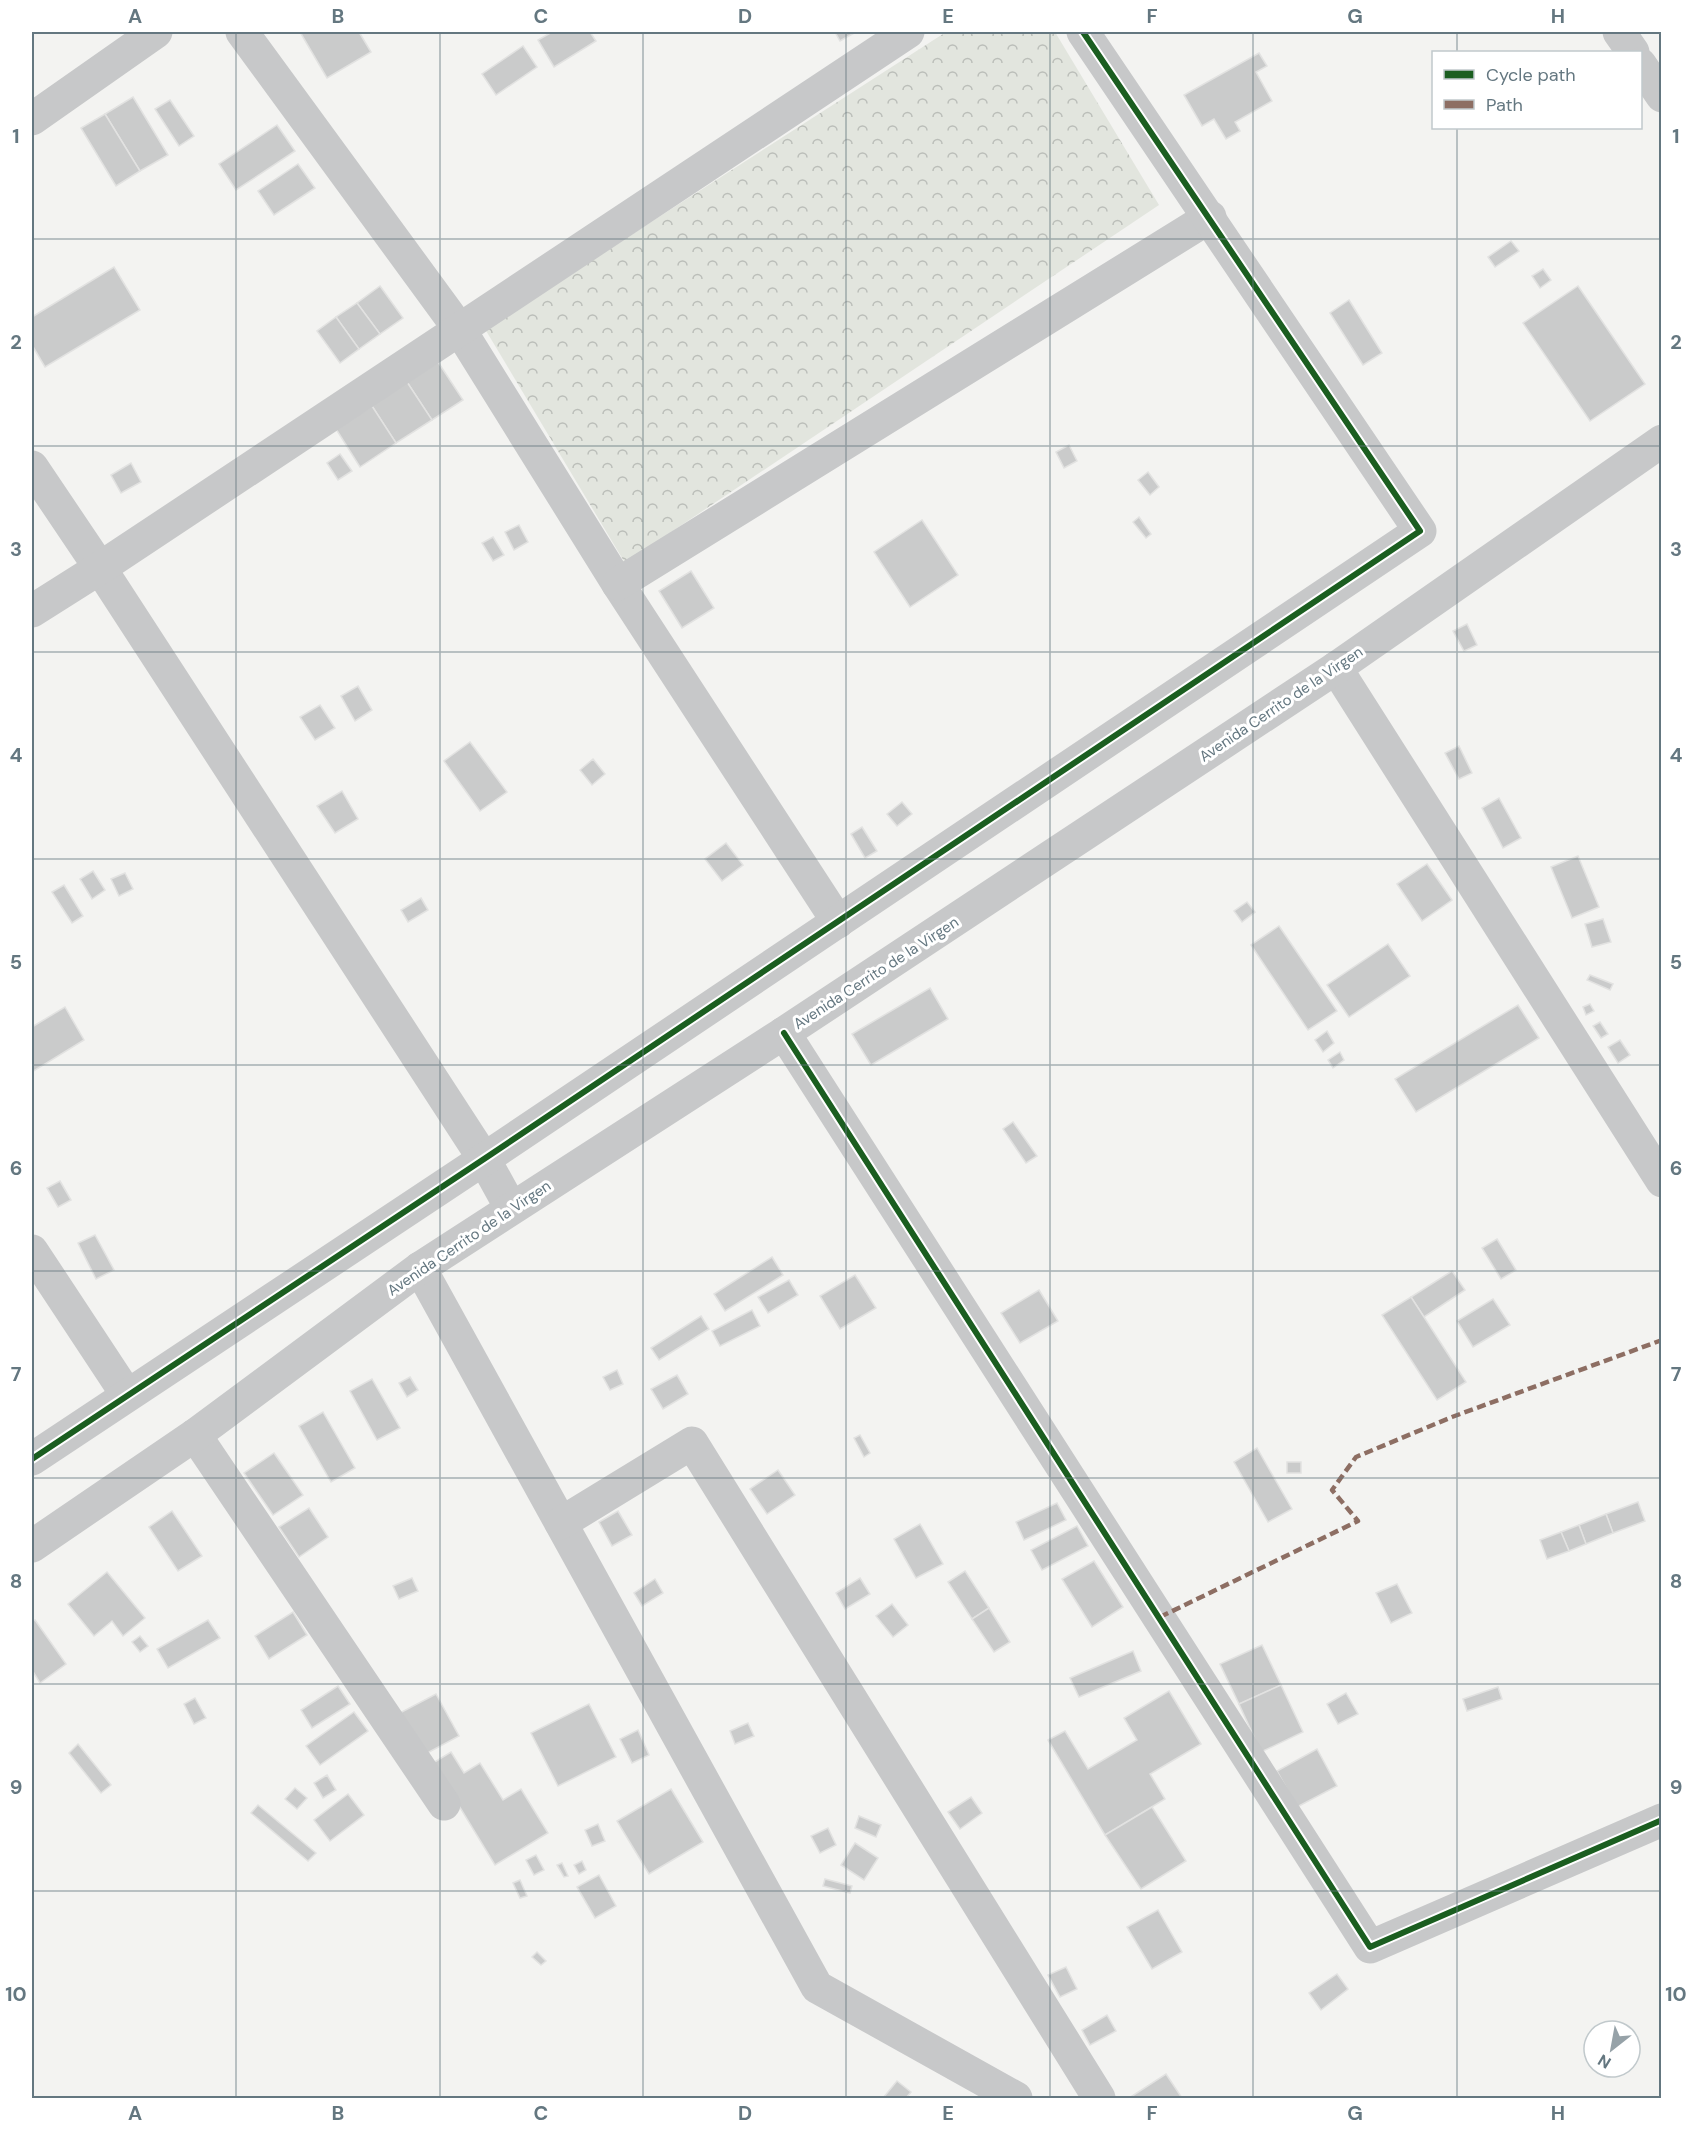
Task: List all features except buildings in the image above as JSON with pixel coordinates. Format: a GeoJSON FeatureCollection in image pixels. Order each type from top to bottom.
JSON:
{"type":"FeatureCollection","features":[{"type":"Feature","properties":{"kind":"street"},"geometry":{"type":"LineString","coordinates":[[32,119],[156,32]]}},
{"type":"Feature","properties":{"kind":"street"},"geometry":{"type":"LineString","coordinates":[[242,32],[460,330],[618,584],[838,922]]}},
{"type":"Feature","properties":{"kind":"street"},"geometry":{"type":"LineString","coordinates":[[32,611],[908,32]]}},
{"type":"Feature","properties":{"kind":"street"},"geometry":{"type":"LineString","coordinates":[[32,1459],[484,1159],[1420,531],[1083,32]]}},
{"type":"Feature","properties":{"kind":"street"},"geometry":{"type":"LineString","coordinates":[[1619,32],[1632,51]]}},
{"type":"Feature","properties":{"kind":"street"},"geometry":{"type":"LineString","coordinates":[[1642,66],[1662,96]]}},
{"type":"Feature","properties":{"kind":"street"},"geometry":{"type":"LineString","coordinates":[[618,584],[1210,217]]}},
{"type":"Feature","properties":{"kind":"street","name":"Avenida Cerrito de la Virgen"},"geometry":{"type":"LineString","coordinates":[[32,1546],[195,1435],[420,1268],[784,1033],[1336,668],[1662,441]]}},
{"type":"Feature","properties":{"kind":"street"},"geometry":{"type":"LineString","coordinates":[[32,467],[484,1159],[511,1208]]}},
{"type":"Feature","properties":{"kind":"street"},"geometry":{"type":"LineString","coordinates":[[1336,668],[1662,1181]]}},
{"type":"Feature","properties":{"kind":"street"},"geometry":{"type":"LineString","coordinates":[[784,1033],[1370,1947],[1662,1820]]}},
{"type":"Feature","properties":{"kind":"street"},"geometry":{"type":"LineString","coordinates":[[32,1251],[127,1395]]}},
{"type":"Feature","properties":{"kind":"street"},"geometry":{"type":"LineString","coordinates":[[420,1268],[817,1987],[1016,2098]]}},
{"type":"Feature","properties":{"kind":"street"},"geometry":{"type":"LineString","coordinates":[[195,1435],[444,1804]]}},
{"type":"Feature","properties":{"kind":"street"},"geometry":{"type":"LineString","coordinates":[[561,1523],[692,1443],[1099,2098]]}},
{"type":"Feature","properties":{"kind":"green space"},"geometry":{"type":"Polygon","coordinates":[[[946,32],[1055,32],[1159,205],[625,563],[485,329],[946,32]]]}},
{"type":"Feature","properties":{"kind":"marked path"},"geometry":{"type":"LineString","coordinates":[[1160,1617],[1358,1521],[1332,1490],[1356,1457],[1452,1417],[1662,1340]]}},
{"type":"Feature","properties":{"kind":"cycle path"},"geometry":{"type":"LineString","coordinates":[[32,1459],[484,1159],[1420,531],[1083,32]]}},
{"type":"Feature","properties":{"kind":"cycle path"},"geometry":{"type":"LineString","coordinates":[[784,1033],[1370,1947],[1662,1820]]}}]}
